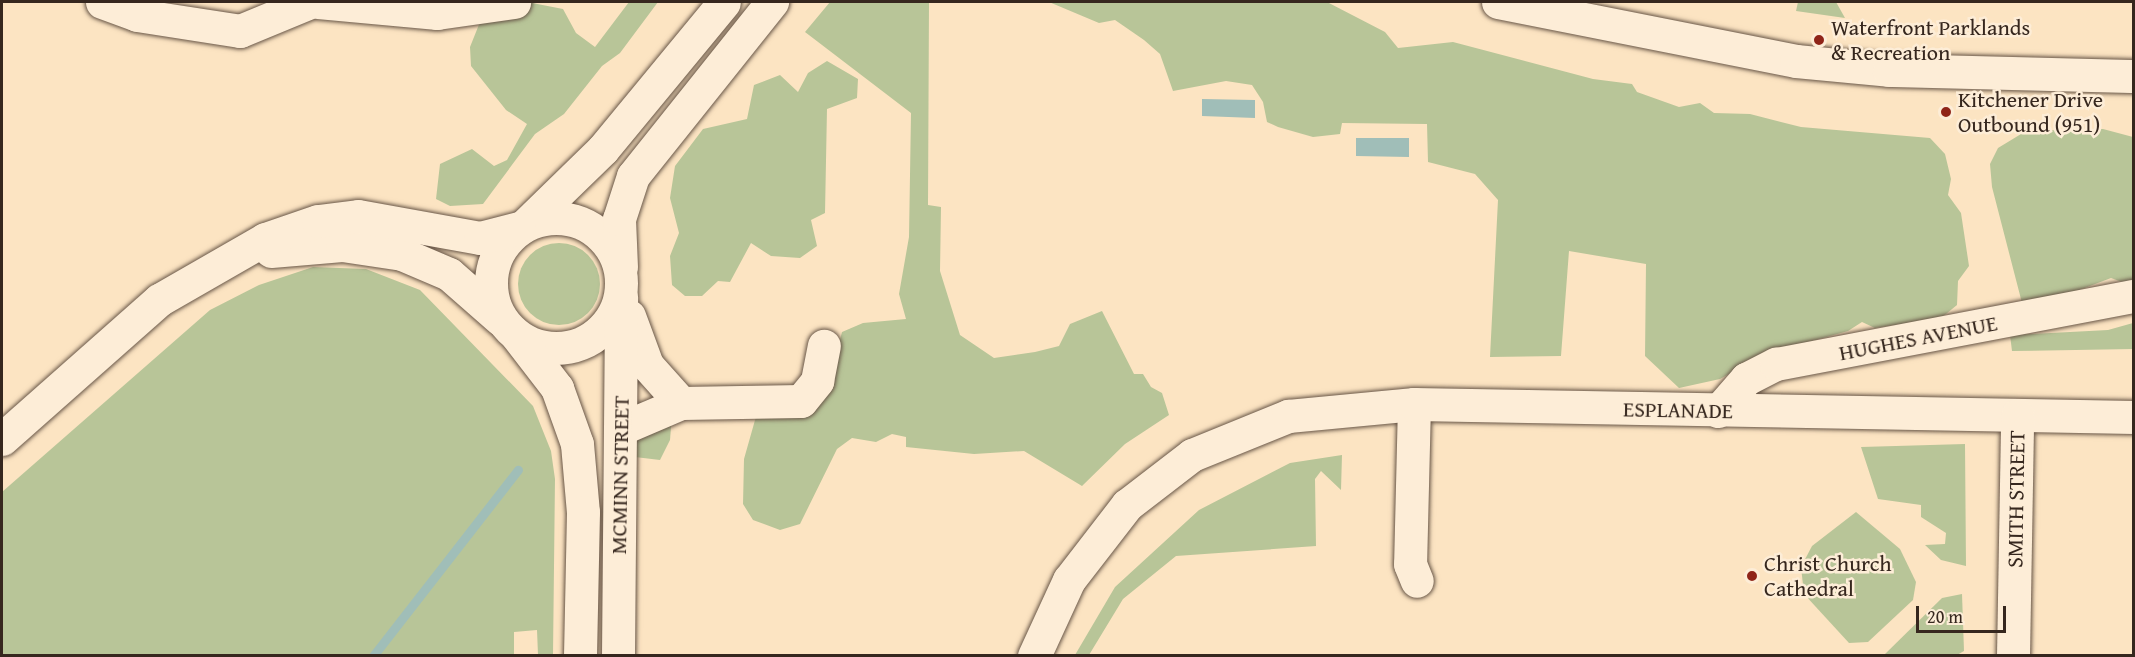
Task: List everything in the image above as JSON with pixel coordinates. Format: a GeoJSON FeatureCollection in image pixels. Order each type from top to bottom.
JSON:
{"type":"FeatureCollection","features":[{"type":"Feature","properties":{"kind":"street"},"geometry":{"type":"LineString","coordinates":[[102,2],[138,15],[240,31],[310,2]]}},
{"type":"Feature","properties":{"kind":"street"},"geometry":{"type":"LineString","coordinates":[[318,2],[437,14],[514,2]]}},
{"type":"Feature","properties":{"kind":"street"},"geometry":{"type":"LineString","coordinates":[[511,330],[492,292],[491,274],[502,245],[603,149],[724,2]]}},
{"type":"Feature","properties":{"kind":"street","name":"MCMINN STREET"},"geometry":{"type":"LineString","coordinates":[[618,656],[620,219],[633,176],[772,2]]}},
{"type":"Feature","properties":{"kind":"street"},"geometry":{"type":"LineString","coordinates":[[1498,2],[1796,61],[1890,70],[2133,76]]}},
{"type":"Feature","properties":{"kind":"street"},"geometry":{"type":"LineString","coordinates":[[2,439],[109,339],[211,268],[283,232],[338,218],[377,217],[480,238],[550,217],[577,221],[605,240],[647,365],[681,403]]}},
{"type":"Feature","properties":{"kind":"street"},"geometry":{"type":"LineString","coordinates":[[211,268],[288,248],[376,248],[449,274],[511,330],[540,346],[573,346],[601,331],[621,285]]}},
{"type":"Feature","properties":{"kind":"street","name":"HUGHES AVENUE"},"geometry":{"type":"LineString","coordinates":[[1718,411],[1746,379],[1776,364],[2133,296]]}},
{"type":"Feature","properties":{"kind":"street","name":"MCMINN STREET"},"geometry":{"type":"LineString","coordinates":[[511,330],[557,388],[577,444],[583,512],[580,656]]}},
{"type":"Feature","properties":{"kind":"street"},"geometry":{"type":"LineString","coordinates":[[620,429],[681,403],[801,401],[817,381],[824,346]]}},
{"type":"Feature","properties":{"kind":"street"},"geometry":{"type":"LineString","coordinates":[[1414,404],[1410,564],[1417,581]]}},
{"type":"Feature","properties":{"kind":"street","name":"ESPLANADE"},"geometry":{"type":"LineString","coordinates":[[1034,656],[1069,580],[1112,522],[1153,482],[1227,438],[1320,410],[1414,404],[2133,417]]}},
{"type":"Feature","properties":{"kind":"street","name":"SMITH STREET"},"geometry":{"type":"LineString","coordinates":[[2013,656],[2017,415]]}},
{"type":"Feature","properties":{"kind":"green space"},"geometry":{"type":"Polygon","coordinates":[[[527,2],[563,9],[576,33],[595,47],[629,2],[658,2],[620,53],[602,66],[564,114],[535,134],[483,204],[450,206],[436,199],[440,164],[472,149],[494,166],[507,160],[527,124],[506,110],[471,66],[470,47],[480,22],[527,2]]]}},
{"type":"Feature","properties":{"kind":"green space"},"geometry":{"type":"Polygon","coordinates":[[[830,2],[929,2],[928,205],[941,207],[940,271],[960,335],[994,358],[1035,352],[1059,346],[1070,324],[1102,311],[1134,374],[1143,374],[1151,387],[1162,393],[1169,415],[1125,444],[1082,486],[1024,451],[974,454],[906,447],[906,437],[892,434],[876,442],[852,438],[837,449],[800,524],[780,530],[753,520],[743,504],[744,459],[757,413],[835,359],[842,332],[863,323],[906,319],[899,294],[909,237],[911,113],[805,32],[830,2]]]}},
{"type":"Feature","properties":{"kind":"green space"},"geometry":{"type":"Polygon","coordinates":[[[1049,2],[1327,2],[1385,32],[1398,48],[1453,42],[1593,79],[1632,84],[1637,92],[1679,107],[1700,103],[1714,113],[1750,114],[1801,127],[1930,138],[1945,154],[1951,179],[1948,195],[1961,213],[1969,266],[1958,281],[1957,305],[1941,318],[1875,328],[1862,322],[1848,331],[1765,354],[1720,379],[1679,388],[1645,356],[1646,264],[1569,251],[1561,356],[1490,357],[1498,200],[1475,174],[1428,162],[1427,124],[1342,123],[1340,134],[1313,137],[1278,127],[1267,122],[1263,102],[1252,85],[1226,81],[1173,91],[1160,54],[1144,40],[1115,20],[1099,23],[1049,2]]]}},
{"type":"Feature","properties":{"kind":"green space"},"geometry":{"type":"Polygon","coordinates":[[[1798,2],[1836,2],[1845,18],[1796,11],[1798,2]]]}},
{"type":"Feature","properties":{"kind":"green space"},"geometry":{"type":"Polygon","coordinates":[[[827,61],[858,79],[857,98],[827,109],[825,213],[811,220],[817,246],[800,258],[771,256],[751,243],[730,282],[718,281],[702,296],[685,296],[672,285],[670,256],[679,233],[670,198],[675,166],[703,129],[747,119],[754,85],[780,75],[798,92],[808,73],[827,61]]]}},
{"type":"Feature","properties":{"kind":"green space"},"geometry":{"type":"Polygon","coordinates":[[[2103,129],[2133,137],[2133,286],[2111,278],[2058,298],[2022,303],[1992,187],[1990,164],[1998,148],[2026,131],[2103,129]]]}},
{"type":"Feature","properties":{"kind":"green space"},"geometry":{"type":"Polygon","coordinates":[[[551,243],[567,243],[582,250],[593,261],[600,276],[597,300],[588,313],[567,325],[551,325],[536,318],[525,307],[518,292],[518,276],[525,261],[536,250],[551,243]]]}},
{"type":"Feature","properties":{"kind":"green space"},"geometry":{"type":"Polygon","coordinates":[[[313,267],[366,269],[420,290],[533,406],[551,451],[555,479],[553,655],[538,655],[537,630],[514,632],[514,656],[2,655],[2,492],[210,310],[259,285],[313,267]]]}},
{"type":"Feature","properties":{"kind":"green space"},"geometry":{"type":"Polygon","coordinates":[[[2133,323],[2133,349],[2012,351],[2010,335],[2108,330],[2133,323]]]}},
{"type":"Feature","properties":{"kind":"green space"},"geometry":{"type":"Polygon","coordinates":[[[672,415],[670,440],[660,460],[635,457],[636,430],[672,415]]]}},
{"type":"Feature","properties":{"kind":"green space"},"geometry":{"type":"Polygon","coordinates":[[[1965,444],[1966,566],[1941,560],[1925,545],[1945,544],[1946,533],[1921,517],[1921,505],[1878,499],[1861,447],[1965,444]]]}},
{"type":"Feature","properties":{"kind":"green space"},"geometry":{"type":"Polygon","coordinates":[[[1342,455],[1341,490],[1321,471],[1315,479],[1316,546],[1176,556],[1123,599],[1089,655],[1075,655],[1115,587],[1199,510],[1290,463],[1342,455]]]}},
{"type":"Feature","properties":{"kind":"green space"},"geometry":{"type":"Polygon","coordinates":[[[1856,512],[1900,549],[1916,582],[1913,600],[1868,642],[1849,643],[1804,594],[1801,567],[1812,546],[1856,512]]]}},
{"type":"Feature","properties":{"kind":"green space"},"geometry":{"type":"Polygon","coordinates":[[[1962,594],[1964,651],[1957,655],[1884,655],[1942,598],[1962,594]]]}},
{"type":"Feature","properties":{"kind":"water"},"geometry":{"type":"Polygon","coordinates":[[[1202,99],[1255,100],[1255,118],[1202,116],[1202,99]]]}},
{"type":"Feature","properties":{"kind":"water"},"geometry":{"type":"Polygon","coordinates":[[[1356,138],[1409,138],[1409,157],[1356,156],[1356,138]]]}},
{"type":"Feature","properties":{"kind":"waterway"},"geometry":{"type":"LineString","coordinates":[[373,656],[518,470]]}},
{"type":"Feature","properties":{"kind":"place","name":"Waterfront Parklands & Recreation"},"geometry":{"type":"Point","coordinates":[1819,40]}},
{"type":"Feature","properties":{"kind":"place","name":"Kitchener Drive Outbound (951)"},"geometry":{"type":"Point","coordinates":[1946,112]}},
{"type":"Feature","properties":{"kind":"place","name":"Christ Church Cathedral"},"geometry":{"type":"Point","coordinates":[1752,576]}}]}
